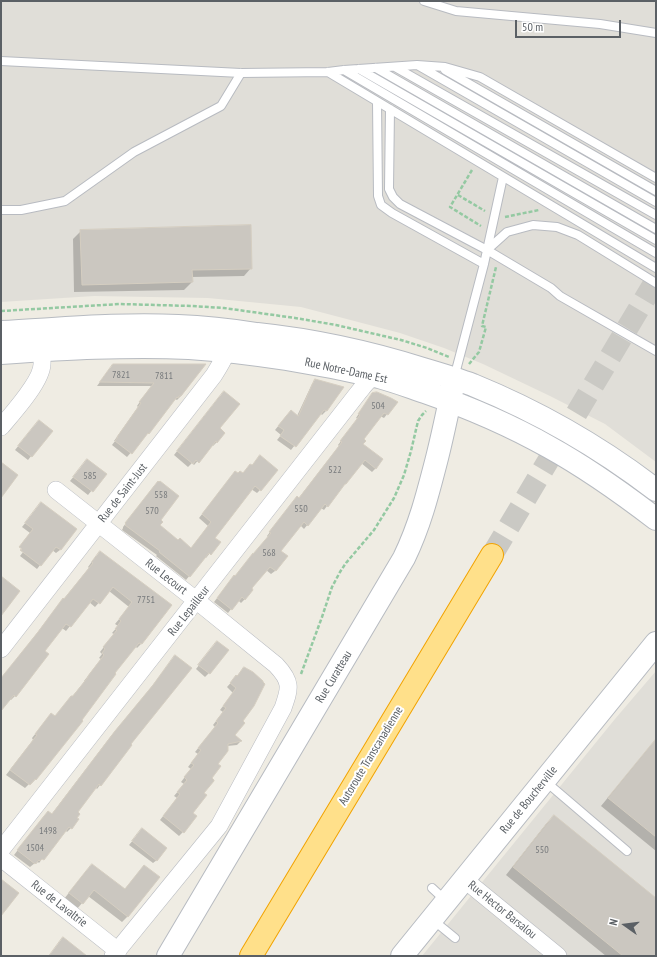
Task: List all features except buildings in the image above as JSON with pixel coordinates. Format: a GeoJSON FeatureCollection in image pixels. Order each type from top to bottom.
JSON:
{"type":"FeatureCollection","features":[{"type":"Feature","properties":{"kind":"highway","name":"Autoroute Transcanadienne"},"geometry":{"type":"LineString","coordinates":[[252,956],[497,558],[267,956]]}},
{"type":"Feature","properties":{"kind":"main road","name":"Rue Notre-Dame Est"},"geometry":{"type":"LineString","coordinates":[[1,353],[81,327],[152,325],[198,327],[233,331],[303,340],[350,349],[399,362],[460,374],[473,386],[511,402],[553,423],[600,451],[656,490]]}},
{"type":"Feature","properties":{"kind":"main road","name":"Rue Notre-Dame Est"},"geometry":{"type":"LineString","coordinates":[[1,332],[39,340],[121,348],[190,348],[228,351],[307,363],[380,378],[440,404],[489,417],[550,447],[606,482],[656,519]]}},
{"type":"Feature","properties":{"kind":"main road","name":"Rue Curatteau"},"geometry":{"type":"LineString","coordinates":[[168,956],[404,558],[416,532],[446,421],[440,404],[460,374]]}},
{"type":"Feature","properties":{"kind":"main road","name":"Rue de Boucherville"},"geometry":{"type":"LineString","coordinates":[[402,956],[432,919],[439,895],[465,880],[656,643]]}},
{"type":"Feature","properties":{"kind":"street","name":"Rue de Saint-Just"},"geometry":{"type":"LineString","coordinates":[[1,649],[214,375],[228,351],[233,331]]}},
{"type":"Feature","properties":{"kind":"street"},"geometry":{"type":"LineString","coordinates":[[1,428],[41,374],[42,363],[39,340]]}},
{"type":"Feature","properties":{"kind":"street","name":"Rue Lepailleur"},"geometry":{"type":"LineString","coordinates":[[1,850],[358,393],[369,380],[375,377],[380,378]]}},
{"type":"Feature","properties":{"kind":"street","name":"Rue Lecourt"},"geometry":{"type":"LineString","coordinates":[[56,490],[197,601],[276,665],[284,674],[294,680]]}},
{"type":"Feature","properties":{"kind":"street"},"geometry":{"type":"LineString","coordinates":[[115,953],[219,826],[282,708],[288,690],[294,680]]}},
{"type":"Feature","properties":{"kind":"street","name":"Rue de Lavaltrie"},"geometry":{"type":"LineString","coordinates":[[1,858],[115,953]]}},
{"type":"Feature","properties":{"kind":"street","name":"Rue Hector Barsalou"},"geometry":{"type":"LineString","coordinates":[[465,880],[558,956]]}},
{"type":"Feature","properties":{"kind":"lane"},"geometry":{"type":"LineString","coordinates":[[424,1],[456,11],[600,24],[656,33]]}},
{"type":"Feature","properties":{"kind":"lane"},"geometry":{"type":"LineString","coordinates":[[1,61],[241,73],[328,72],[417,65],[445,67],[480,78],[656,178]]}},
{"type":"Feature","properties":{"kind":"lane"},"geometry":{"type":"LineString","coordinates":[[417,65],[656,202]]}},
{"type":"Feature","properties":{"kind":"lane"},"geometry":{"type":"LineString","coordinates":[[439,66],[656,191]]}},
{"type":"Feature","properties":{"kind":"lane"},"geometry":{"type":"LineString","coordinates":[[395,67],[656,215]]}},
{"type":"Feature","properties":{"kind":"lane"},"geometry":{"type":"LineString","coordinates":[[376,68],[656,228]]}},
{"type":"Feature","properties":{"kind":"lane"},"geometry":{"type":"LineString","coordinates":[[359,69],[656,240]]}},
{"type":"Feature","properties":{"kind":"lane"},"geometry":{"type":"LineString","coordinates":[[344,70],[656,253]]}},
{"type":"Feature","properties":{"kind":"lane"},"geometry":{"type":"LineString","coordinates":[[328,72],[656,268]]}},
{"type":"Feature","properties":{"kind":"lane"},"geometry":{"type":"LineString","coordinates":[[1,210],[21,210],[65,201],[134,152],[221,106],[241,73]]}},
{"type":"Feature","properties":{"kind":"lane"},"geometry":{"type":"LineString","coordinates":[[377,102],[378,196],[381,204],[392,213],[484,264]]}},
{"type":"Feature","properties":{"kind":"lane"},"geometry":{"type":"LineString","coordinates":[[390,109],[389,189],[393,197],[400,204],[487,250],[551,288],[560,296],[656,351]]}},
{"type":"Feature","properties":{"kind":"lane"},"geometry":{"type":"LineString","coordinates":[[460,374],[503,177]]}},
{"type":"Feature","properties":{"kind":"lane"},"geometry":{"type":"LineString","coordinates":[[487,250],[507,232],[533,225],[557,227],[578,235],[656,283]]}},
{"type":"Feature","properties":{"kind":"lane"},"geometry":{"type":"LineString","coordinates":[[544,781],[627,851]]}},
{"type":"Feature","properties":{"kind":"lane"},"geometry":{"type":"LineString","coordinates":[[432,919],[455,938]]}},
{"type":"Feature","properties":{"kind":"path"},"geometry":{"type":"LineString","coordinates":[[474,168],[450,207],[481,226]]}},
{"type":"Feature","properties":{"kind":"path"},"geometry":{"type":"LineString","coordinates":[[458,194],[485,211]]}},
{"type":"Feature","properties":{"kind":"path"},"geometry":{"type":"LineString","coordinates":[[502,217],[539,210]]}},
{"type":"Feature","properties":{"kind":"path"},"geometry":{"type":"LineString","coordinates":[[460,374],[479,352],[486,327],[482,326],[496,267]]}},
{"type":"Feature","properties":{"kind":"path"},"geometry":{"type":"LineString","coordinates":[[294,680],[334,583],[346,563],[377,526],[394,498],[406,469],[418,421],[422,415],[440,404]]}},
{"type":"Feature","properties":{"kind":"shaded area"},"geometry":{"type":"Polygon","coordinates":[[[1,1],[656,1],[656,462],[605,424],[483,364],[444,348],[400,333],[301,307],[208,298],[94,296],[1,302],[1,1]]]}},
{"type":"Feature","properties":{"kind":"shaded area"},"geometry":{"type":"Polygon","coordinates":[[[656,671],[656,956],[422,956],[615,719],[656,671]]]}},
{"type":"Feature","properties":{"kind":"tunnel"},"geometry":{"type":"LineString","coordinates":[[492,555],[656,280]]}}]}
